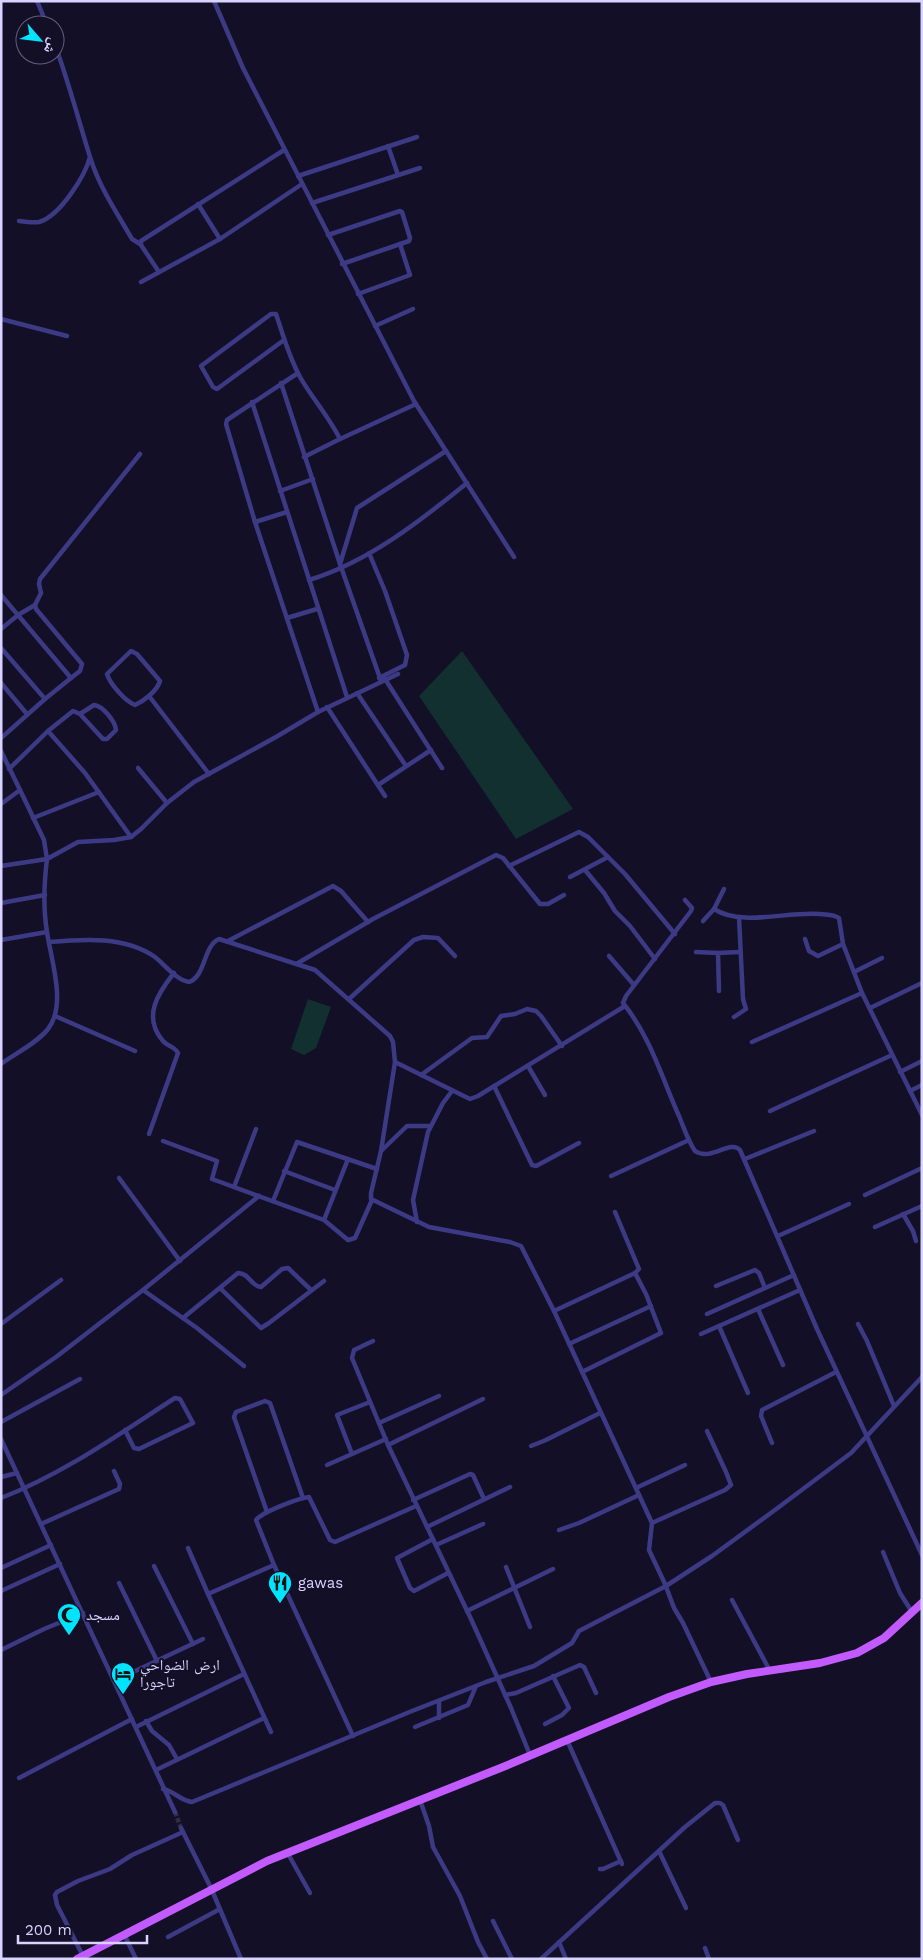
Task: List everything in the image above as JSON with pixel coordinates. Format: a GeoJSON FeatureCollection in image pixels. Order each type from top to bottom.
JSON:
{"type":"FeatureCollection","features":[{"type":"Feature","properties":{"kind":"main road"},"geometry":{"type":"LineString","coordinates":[[81,1958],[212,1888],[287,1852],[567,1740],[645,1706],[711,1682],[770,1669],[820,1662],[857,1653],[879,1642],[922,1603]]}},
{"type":"Feature","properties":{"kind":"street"},"geometry":{"type":"LineString","coordinates":[[37,1],[43,15]]}},
{"type":"Feature","properties":{"kind":"street"},"geometry":{"type":"LineString","coordinates":[[214,1],[243,68],[284,150],[416,404],[514,557]]}},
{"type":"Feature","properties":{"kind":"street"},"geometry":{"type":"LineString","coordinates":[[62,65],[102,187],[132,239],[140,244],[159,272]]}},
{"type":"Feature","properties":{"kind":"street"},"geometry":{"type":"LineString","coordinates":[[298,176],[417,137]]}},
{"type":"Feature","properties":{"kind":"street"},"geometry":{"type":"LineString","coordinates":[[388,146],[398,175]]}},
{"type":"Feature","properties":{"kind":"street"},"geometry":{"type":"LineString","coordinates":[[140,244],[198,204],[284,150]]}},
{"type":"Feature","properties":{"kind":"street"},"geometry":{"type":"LineString","coordinates":[[19,221],[39,222],[49,217],[81,180],[88,165],[90,155]]}},
{"type":"Feature","properties":{"kind":"street"},"geometry":{"type":"LineString","coordinates":[[312,203],[420,168]]}},
{"type":"Feature","properties":{"kind":"street"},"geometry":{"type":"LineString","coordinates":[[141,282],[220,239],[302,184]]}},
{"type":"Feature","properties":{"kind":"street"},"geometry":{"type":"LineString","coordinates":[[198,204],[220,239]]}},
{"type":"Feature","properties":{"kind":"street"},"geometry":{"type":"LineString","coordinates":[[328,235],[401,211],[410,238],[409,241],[342,264]]}},
{"type":"Feature","properties":{"kind":"street"},"geometry":{"type":"LineString","coordinates":[[358,294],[410,275],[400,244]]}},
{"type":"Feature","properties":{"kind":"street"},"geometry":{"type":"LineString","coordinates":[[374,326],[413,309]]}},
{"type":"Feature","properties":{"kind":"street"},"geometry":{"type":"LineString","coordinates":[[284,340],[216,388],[213,387],[201,368],[202,364],[271,314],[276,314],[284,340],[298,373],[340,440]]}},
{"type":"Feature","properties":{"kind":"street"},"geometry":{"type":"LineString","coordinates":[[1,319],[67,336]]}},
{"type":"Feature","properties":{"kind":"street"},"geometry":{"type":"LineString","coordinates":[[298,373],[252,402],[227,420],[226,424],[255,522],[318,712]]}},
{"type":"Feature","properties":{"kind":"street"},"geometry":{"type":"LineString","coordinates":[[281,383],[341,566],[382,679],[442,768]]}},
{"type":"Feature","properties":{"kind":"street"},"geometry":{"type":"LineString","coordinates":[[252,402],[346,697]]}},
{"type":"Feature","properties":{"kind":"street"},"geometry":{"type":"LineString","coordinates":[[304,457],[416,404]]}},
{"type":"Feature","properties":{"kind":"street"},"geometry":{"type":"LineString","coordinates":[[341,566],[357,508],[446,451]]}},
{"type":"Feature","properties":{"kind":"street"},"geometry":{"type":"LineString","coordinates":[[1,629],[34,605],[40,596],[39,584],[43,575],[140,454]]}},
{"type":"Feature","properties":{"kind":"street"},"geometry":{"type":"LineString","coordinates":[[280,491],[313,480]]}},
{"type":"Feature","properties":{"kind":"street"},"geometry":{"type":"LineString","coordinates":[[309,580],[369,553],[414,525],[467,483]]}},
{"type":"Feature","properties":{"kind":"street"},"geometry":{"type":"LineString","coordinates":[[255,522],[287,512]]}},
{"type":"Feature","properties":{"kind":"street"},"geometry":{"type":"LineString","coordinates":[[1,866],[47,859],[78,842],[131,837],[167,802],[194,782],[405,665],[408,655],[369,553]]}},
{"type":"Feature","properties":{"kind":"street"},"geometry":{"type":"LineString","coordinates":[[1,595],[70,678]]}},
{"type":"Feature","properties":{"kind":"street"},"geometry":{"type":"LineString","coordinates":[[1,738],[70,678],[80,672],[82,664],[34,605]]}},
{"type":"Feature","properties":{"kind":"street"},"geometry":{"type":"LineString","coordinates":[[287,618],[317,609]]}},
{"type":"Feature","properties":{"kind":"street"},"geometry":{"type":"LineString","coordinates":[[1,648],[45,699]]}},
{"type":"Feature","properties":{"kind":"street"},"geometry":{"type":"LineString","coordinates":[[131,651],[137,654],[160,680],[159,686],[149,696],[137,705],[132,705],[107,676],[108,672],[131,651]]}},
{"type":"Feature","properties":{"kind":"street"},"geometry":{"type":"LineString","coordinates":[[382,679],[398,674]]}},
{"type":"Feature","properties":{"kind":"street"},"geometry":{"type":"LineString","coordinates":[[1,683],[27,714]]}},
{"type":"Feature","properties":{"kind":"street"},"geometry":{"type":"LineString","coordinates":[[357,692],[406,766]]}},
{"type":"Feature","properties":{"kind":"street"},"geometry":{"type":"LineString","coordinates":[[149,696],[209,774]]}},
{"type":"Feature","properties":{"kind":"street"},"geometry":{"type":"LineString","coordinates":[[9,769],[73,711],[80,714],[103,739],[116,730],[115,725],[99,706],[94,705],[80,714]]}},
{"type":"Feature","properties":{"kind":"street"},"geometry":{"type":"LineString","coordinates":[[327,707],[385,796]]}},
{"type":"Feature","properties":{"kind":"street"},"geometry":{"type":"LineString","coordinates":[[48,732],[99,792],[131,837]]}},
{"type":"Feature","properties":{"kind":"street"},"geometry":{"type":"LineString","coordinates":[[378,785],[431,750]]}},
{"type":"Feature","properties":{"kind":"street"},"geometry":{"type":"LineString","coordinates":[[1,751],[44,840],[47,859],[45,895],[47,932],[57,1000],[55,1016],[44,1033],[1,1064]]}},
{"type":"Feature","properties":{"kind":"street"},"geometry":{"type":"LineString","coordinates":[[138,768],[167,802]]}},
{"type":"Feature","properties":{"kind":"street"},"geometry":{"type":"LineString","coordinates":[[1,804],[20,790]]}},
{"type":"Feature","properties":{"kind":"street"},"geometry":{"type":"LineString","coordinates":[[34,818],[99,792]]}},
{"type":"Feature","properties":{"kind":"street"},"geometry":{"type":"LineString","coordinates":[[509,866],[577,832],[588,837],[608,857],[675,934]]}},
{"type":"Feature","properties":{"kind":"street"},"geometry":{"type":"LineString","coordinates":[[298,963],[368,922],[496,855],[503,858],[540,904],[548,904],[564,895]]}},
{"type":"Feature","properties":{"kind":"street"},"geometry":{"type":"LineString","coordinates":[[570,877],[608,857]]}},
{"type":"Feature","properties":{"kind":"street"},"geometry":{"type":"LineString","coordinates":[[585,870],[604,893],[615,911],[630,926],[655,958]]}},
{"type":"Feature","properties":{"kind":"street"},"geometry":{"type":"LineString","coordinates":[[228,941],[333,886],[341,891],[368,922]]}},
{"type":"Feature","properties":{"kind":"street"},"geometry":{"type":"LineString","coordinates":[[703,921],[714,909],[724,889]]}},
{"type":"Feature","properties":{"kind":"street"},"geometry":{"type":"LineString","coordinates":[[1,903],[45,895]]}},
{"type":"Feature","properties":{"kind":"street"},"geometry":{"type":"LineString","coordinates":[[685,900],[692,910],[634,985],[623,1003],[654,1053],[689,1140],[698,1153],[709,1155],[735,1146],[740,1150],[836,1372],[922,1555]]}},
{"type":"Feature","properties":{"kind":"street"},"geometry":{"type":"LineString","coordinates":[[714,909],[722,914],[739,917],[810,913],[835,916],[839,921],[843,944],[862,993],[922,1114]]}},
{"type":"Feature","properties":{"kind":"street"},"geometry":{"type":"LineString","coordinates":[[734,1017],[745,1012],[746,1009],[743,999],[739,917]]}},
{"type":"Feature","properties":{"kind":"street"},"geometry":{"type":"LineString","coordinates":[[1,940],[47,932]]}},
{"type":"Feature","properties":{"kind":"street"},"geometry":{"type":"LineString","coordinates":[[349,999],[414,940],[423,937],[438,938],[455,956]]}},
{"type":"Feature","properties":{"kind":"street"},"geometry":{"type":"LineString","coordinates":[[49,942],[90,940],[133,947],[154,957],[186,982],[193,981],[213,942],[219,939],[228,941],[298,963],[316,971],[349,999],[393,1042],[395,1062],[381,1151],[371,1193],[372,1200],[354,1240],[345,1238],[324,1220],[212,1179],[217,1163],[216,1160],[163,1141]]}},
{"type":"Feature","properties":{"kind":"street"},"geometry":{"type":"LineString","coordinates":[[805,939],[809,951],[818,956],[843,944]]}},
{"type":"Feature","properties":{"kind":"street"},"geometry":{"type":"LineString","coordinates":[[696,952],[718,954],[740,952]]}},
{"type":"Feature","properties":{"kind":"street"},"geometry":{"type":"LineString","coordinates":[[718,954],[719,991]]}},
{"type":"Feature","properties":{"kind":"street"},"geometry":{"type":"LineString","coordinates":[[609,956],[634,985]]}},
{"type":"Feature","properties":{"kind":"street"},"geometry":{"type":"LineString","coordinates":[[854,972],[882,958]]}},
{"type":"Feature","properties":{"kind":"street"},"geometry":{"type":"LineString","coordinates":[[150,1134],[178,1053],[164,1043],[159,1036],[153,1021],[152,1012],[157,997],[174,973]]}},
{"type":"Feature","properties":{"kind":"street"},"geometry":{"type":"LineString","coordinates":[[870,1008],[922,982]]}},
{"type":"Feature","properties":{"kind":"street"},"geometry":{"type":"LineString","coordinates":[[752,1042],[862,993]]}},
{"type":"Feature","properties":{"kind":"street"},"geometry":{"type":"LineString","coordinates":[[395,1062],[472,1099],[625,1006]]}},
{"type":"Feature","properties":{"kind":"street"},"geometry":{"type":"LineString","coordinates":[[421,1075],[472,1038],[487,1037],[501,1016],[527,1009],[541,1016],[562,1046]]}},
{"type":"Feature","properties":{"kind":"street"},"geometry":{"type":"LineString","coordinates":[[55,1016],[135,1051]]}},
{"type":"Feature","properties":{"kind":"street"},"geometry":{"type":"LineString","coordinates":[[770,1111],[892,1055]]}},
{"type":"Feature","properties":{"kind":"street"},"geometry":{"type":"LineString","coordinates":[[900,1072],[922,1061]]}},
{"type":"Feature","properties":{"kind":"street"},"geometry":{"type":"LineString","coordinates":[[528,1066],[545,1095]]}},
{"type":"Feature","properties":{"kind":"street"},"geometry":{"type":"LineString","coordinates":[[910,1091],[922,1085]]}},
{"type":"Feature","properties":{"kind":"street"},"geometry":{"type":"LineString","coordinates":[[494,1086],[532,1166],[536,1166],[579,1143]]}},
{"type":"Feature","properties":{"kind":"street"},"geometry":{"type":"LineString","coordinates":[[417,1222],[414,1200],[430,1126],[452,1091]]}},
{"type":"Feature","properties":{"kind":"street"},"geometry":{"type":"LineString","coordinates":[[381,1151],[407,1126],[430,1126]]}},
{"type":"Feature","properties":{"kind":"street"},"geometry":{"type":"LineString","coordinates":[[234,1187],[256,1129]]}},
{"type":"Feature","properties":{"kind":"street"},"geometry":{"type":"LineString","coordinates":[[745,1160],[814,1131]]}},
{"type":"Feature","properties":{"kind":"street"},"geometry":{"type":"LineString","coordinates":[[612,1176],[689,1140]]}},
{"type":"Feature","properties":{"kind":"street"},"geometry":{"type":"LineString","coordinates":[[273,1201],[294,1145],[298,1142],[376,1169]]}},
{"type":"Feature","properties":{"kind":"street"},"geometry":{"type":"LineString","coordinates":[[324,1220],[348,1159]]}},
{"type":"Feature","properties":{"kind":"street"},"geometry":{"type":"LineString","coordinates":[[865,1195],[922,1168]]}},
{"type":"Feature","properties":{"kind":"street"},"geometry":{"type":"LineString","coordinates":[[284,1171],[335,1190]]}},
{"type":"Feature","properties":{"kind":"street"},"geometry":{"type":"LineString","coordinates":[[119,1178],[180,1261]]}},
{"type":"Feature","properties":{"kind":"street"},"geometry":{"type":"LineString","coordinates":[[1,1395],[56,1357],[143,1290],[259,1196]]}},
{"type":"Feature","properties":{"kind":"street"},"geometry":{"type":"LineString","coordinates":[[372,1200],[417,1222],[439,1229],[518,1244],[526,1254],[652,1523],[649,1550],[674,1608],[711,1682]]}},
{"type":"Feature","properties":{"kind":"street"},"geometry":{"type":"LineString","coordinates":[[778,1236],[849,1204]]}},
{"type":"Feature","properties":{"kind":"street"},"geometry":{"type":"LineString","coordinates":[[875,1227],[920,1206],[922,1213]]}},
{"type":"Feature","properties":{"kind":"street"},"geometry":{"type":"LineString","coordinates":[[554,1311],[635,1273],[639,1269],[614,1212]]}},
{"type":"Feature","properties":{"kind":"street"},"geometry":{"type":"LineString","coordinates":[[903,1214],[913,1231],[916,1241]]}},
{"type":"Feature","properties":{"kind":"street"},"geometry":{"type":"LineString","coordinates":[[183,1318],[241,1272],[257,1287],[262,1287],[282,1269],[286,1268],[311,1290]]}},
{"type":"Feature","properties":{"kind":"street"},"geometry":{"type":"LineString","coordinates":[[716,1286],[755,1270],[758,1272],[765,1288]]}},
{"type":"Feature","properties":{"kind":"street"},"geometry":{"type":"LineString","coordinates":[[582,1372],[660,1335],[662,1331],[635,1273]]}},
{"type":"Feature","properties":{"kind":"street"},"geometry":{"type":"LineString","coordinates":[[707,1314],[794,1275]]}},
{"type":"Feature","properties":{"kind":"street"},"geometry":{"type":"LineString","coordinates":[[1,1324],[61,1280]]}},
{"type":"Feature","properties":{"kind":"street"},"geometry":{"type":"LineString","coordinates":[[220,1288],[261,1328],[324,1280]]}},
{"type":"Feature","properties":{"kind":"street"},"geometry":{"type":"LineString","coordinates":[[143,1290],[183,1318],[244,1366]]}},
{"type":"Feature","properties":{"kind":"street"},"geometry":{"type":"LineString","coordinates":[[701,1334],[800,1290]]}},
{"type":"Feature","properties":{"kind":"street"},"geometry":{"type":"LineString","coordinates":[[569,1344],[651,1306]]}},
{"type":"Feature","properties":{"kind":"street"},"geometry":{"type":"LineString","coordinates":[[758,1309],[783,1365]]}},
{"type":"Feature","properties":{"kind":"street"},"geometry":{"type":"LineString","coordinates":[[858,1324],[894,1406]]}},
{"type":"Feature","properties":{"kind":"street"},"geometry":{"type":"LineString","coordinates":[[719,1326],[748,1393]]}},
{"type":"Feature","properties":{"kind":"street"},"geometry":{"type":"LineString","coordinates":[[373,1341],[354,1350],[352,1354],[370,1402],[413,1500],[498,1678],[530,1755]]}},
{"type":"Feature","properties":{"kind":"street"},"geometry":{"type":"LineString","coordinates":[[772,1443],[761,1416],[762,1410],[836,1372]]}},
{"type":"Feature","properties":{"kind":"street"},"geometry":{"type":"LineString","coordinates":[[164,1788],[184,1800],[192,1802],[476,1686],[537,1664],[572,1643],[579,1631],[666,1586],[712,1556],[779,1507],[851,1452],[922,1376]]}},
{"type":"Feature","properties":{"kind":"street"},"geometry":{"type":"LineString","coordinates":[[1,1422],[80,1380]]}},
{"type":"Feature","properties":{"kind":"street"},"geometry":{"type":"LineString","coordinates":[[379,1423],[439,1396]]}},
{"type":"Feature","properties":{"kind":"street"},"geometry":{"type":"LineString","coordinates":[[1,1498],[24,1489],[77,1460],[125,1430],[177,1398],[180,1399],[193,1423],[139,1450],[134,1448],[125,1430]]}},
{"type":"Feature","properties":{"kind":"street"},"geometry":{"type":"LineString","coordinates":[[388,1445],[483,1399]]}},
{"type":"Feature","properties":{"kind":"street"},"geometry":{"type":"LineString","coordinates":[[267,1512],[234,1417],[236,1412],[265,1401],[270,1403],[303,1498]]}},
{"type":"Feature","properties":{"kind":"street"},"geometry":{"type":"LineString","coordinates":[[352,1454],[337,1415],[370,1402]]}},
{"type":"Feature","properties":{"kind":"street"},"geometry":{"type":"LineString","coordinates":[[531,1446],[600,1413]]}},
{"type":"Feature","properties":{"kind":"street"},"geometry":{"type":"LineString","coordinates":[[652,1523],[725,1490],[730,1485],[728,1476],[707,1431]]}},
{"type":"Feature","properties":{"kind":"street"},"geometry":{"type":"LineString","coordinates":[[1,1439],[175,1812]]}},
{"type":"Feature","properties":{"kind":"street"},"geometry":{"type":"LineString","coordinates":[[327,1465],[386,1439]]}},
{"type":"Feature","properties":{"kind":"street"},"geometry":{"type":"LineString","coordinates":[[636,1488],[685,1465]]}},
{"type":"Feature","properties":{"kind":"street"},"geometry":{"type":"LineString","coordinates":[[40,1524],[119,1489],[120,1484],[114,1471]]}},
{"type":"Feature","properties":{"kind":"street"},"geometry":{"type":"LineString","coordinates":[[1,1477],[17,1473]]}},
{"type":"Feature","properties":{"kind":"street"},"geometry":{"type":"LineString","coordinates":[[413,1500],[470,1474],[473,1475],[484,1499]]}},
{"type":"Feature","properties":{"kind":"street"},"geometry":{"type":"LineString","coordinates":[[427,1527],[510,1486]]}},
{"type":"Feature","properties":{"kind":"street"},"geometry":{"type":"LineString","coordinates":[[559,1530],[579,1523],[639,1495]]}},
{"type":"Feature","properties":{"kind":"street"},"geometry":{"type":"LineString","coordinates":[[353,1736],[256,1522],[258,1517],[267,1512],[308,1497],[311,1498],[330,1540],[334,1542],[416,1506]]}},
{"type":"Feature","properties":{"kind":"street"},"geometry":{"type":"LineString","coordinates":[[436,1545],[483,1524]]}},
{"type":"Feature","properties":{"kind":"street"},"geometry":{"type":"LineString","coordinates":[[432,1539],[397,1558],[410,1588],[414,1591],[448,1573]]}},
{"type":"Feature","properties":{"kind":"street"},"geometry":{"type":"LineString","coordinates":[[1,1568],[51,1545]]}},
{"type":"Feature","properties":{"kind":"street"},"geometry":{"type":"LineString","coordinates":[[188,1548],[271,1732]]}},
{"type":"Feature","properties":{"kind":"street"},"geometry":{"type":"LineString","coordinates":[[883,1552],[900,1594],[912,1612]]}},
{"type":"Feature","properties":{"kind":"street"},"geometry":{"type":"LineString","coordinates":[[1,1591],[60,1564]]}},
{"type":"Feature","properties":{"kind":"street"},"geometry":{"type":"LineString","coordinates":[[208,1594],[274,1565]]}},
{"type":"Feature","properties":{"kind":"street"},"geometry":{"type":"LineString","coordinates":[[154,1566],[193,1644]]}},
{"type":"Feature","properties":{"kind":"street"},"geometry":{"type":"LineString","coordinates":[[506,1567],[530,1626]]}},
{"type":"Feature","properties":{"kind":"street"},"geometry":{"type":"LineString","coordinates":[[467,1610],[553,1569]]}},
{"type":"Feature","properties":{"kind":"street"},"geometry":{"type":"LineString","coordinates":[[119,1583],[157,1661]]}},
{"type":"Feature","properties":{"kind":"street"},"geometry":{"type":"LineString","coordinates":[[732,1600],[770,1669]]}},
{"type":"Feature","properties":{"kind":"street"},"geometry":{"type":"LineString","coordinates":[[1,1650],[83,1613]]}},
{"type":"Feature","properties":{"kind":"street"},"geometry":{"type":"LineString","coordinates":[[114,1681],[203,1639]]}},
{"type":"Feature","properties":{"kind":"street"},"geometry":{"type":"LineString","coordinates":[[505,1695],[513,1695],[582,1665],[596,1693]]}},
{"type":"Feature","properties":{"kind":"street"},"geometry":{"type":"LineString","coordinates":[[136,1727],[244,1674]]}},
{"type":"Feature","properties":{"kind":"street"},"geometry":{"type":"LineString","coordinates":[[545,1724],[562,1715],[568,1709],[553,1676]]}},
{"type":"Feature","properties":{"kind":"street"},"geometry":{"type":"LineString","coordinates":[[415,1727],[468,1706],[476,1686]]}},
{"type":"Feature","properties":{"kind":"street"},"geometry":{"type":"LineString","coordinates":[[438,1718],[439,1701]]}},
{"type":"Feature","properties":{"kind":"street"},"geometry":{"type":"LineString","coordinates":[[156,1770],[264,1718]]}},
{"type":"Feature","properties":{"kind":"street"},"geometry":{"type":"LineString","coordinates":[[19,1778],[132,1720]]}},
{"type":"Feature","properties":{"kind":"street"},"geometry":{"type":"LineString","coordinates":[[146,1721],[152,1731],[168,1745],[178,1760]]}},
{"type":"Feature","properties":{"kind":"street"},"geometry":{"type":"LineString","coordinates":[[567,1740],[621,1862],[600,1869]]}},
{"type":"Feature","properties":{"kind":"street"},"geometry":{"type":"LineString","coordinates":[[420,1799],[429,1826],[433,1847],[460,1896],[478,1942],[487,1959]]}},
{"type":"Feature","properties":{"kind":"street"},"geometry":{"type":"LineString","coordinates":[[541,1959],[685,1827],[718,1802],[723,1805],[738,1840]]}},
{"type":"Feature","properties":{"kind":"street"},"geometry":{"type":"LineString","coordinates":[[81,1958],[57,1904],[55,1895],[57,1892],[78,1881],[110,1869],[182,1830],[212,1888],[242,1959]]}},
{"type":"Feature","properties":{"kind":"street"},"geometry":{"type":"LineString","coordinates":[[659,1851],[686,1908]]}},
{"type":"Feature","properties":{"kind":"street"},"geometry":{"type":"LineString","coordinates":[[287,1852],[310,1893]]}},
{"type":"Feature","properties":{"kind":"street"},"geometry":{"type":"LineString","coordinates":[[168,1937],[220,1909]]}},
{"type":"Feature","properties":{"kind":"street"},"geometry":{"type":"LineString","coordinates":[[493,1921],[512,1959]]}},
{"type":"Feature","properties":{"kind":"street"},"geometry":{"type":"LineString","coordinates":[[124,1934],[136,1959]]}},
{"type":"Feature","properties":{"kind":"street"},"geometry":{"type":"LineString","coordinates":[[558,1942],[566,1959]]}},
{"type":"Feature","properties":{"kind":"street"},"geometry":{"type":"LineString","coordinates":[[705,1948],[709,1959]]}},
{"type":"Feature","properties":{"kind":"green space"},"geometry":{"type":"Polygon","coordinates":[[[462,651],[573,809],[516,839],[419,696],[462,651]]]}},
{"type":"Feature","properties":{"kind":"green space"},"geometry":{"type":"Polygon","coordinates":[[[308,999],[331,1007],[316,1048],[304,1055],[291,1049],[308,999]]]}},
{"type":"Feature","properties":{"kind":"tunnel"},"geometry":{"type":"LineString","coordinates":[[175,1812],[181,1828]]}},
{"type":"Feature","properties":{"kind":"place","name":"gawas"},"geometry":{"type":"Point","coordinates":[280,1604]}},
{"type":"Feature","properties":{"kind":"place","name":"مسجد"},"geometry":{"type":"Point","coordinates":[69,1636]}},
{"type":"Feature","properties":{"kind":"place","name":"ارض الضواحي تاجورا"},"geometry":{"type":"Point","coordinates":[123,1695]}}]}
